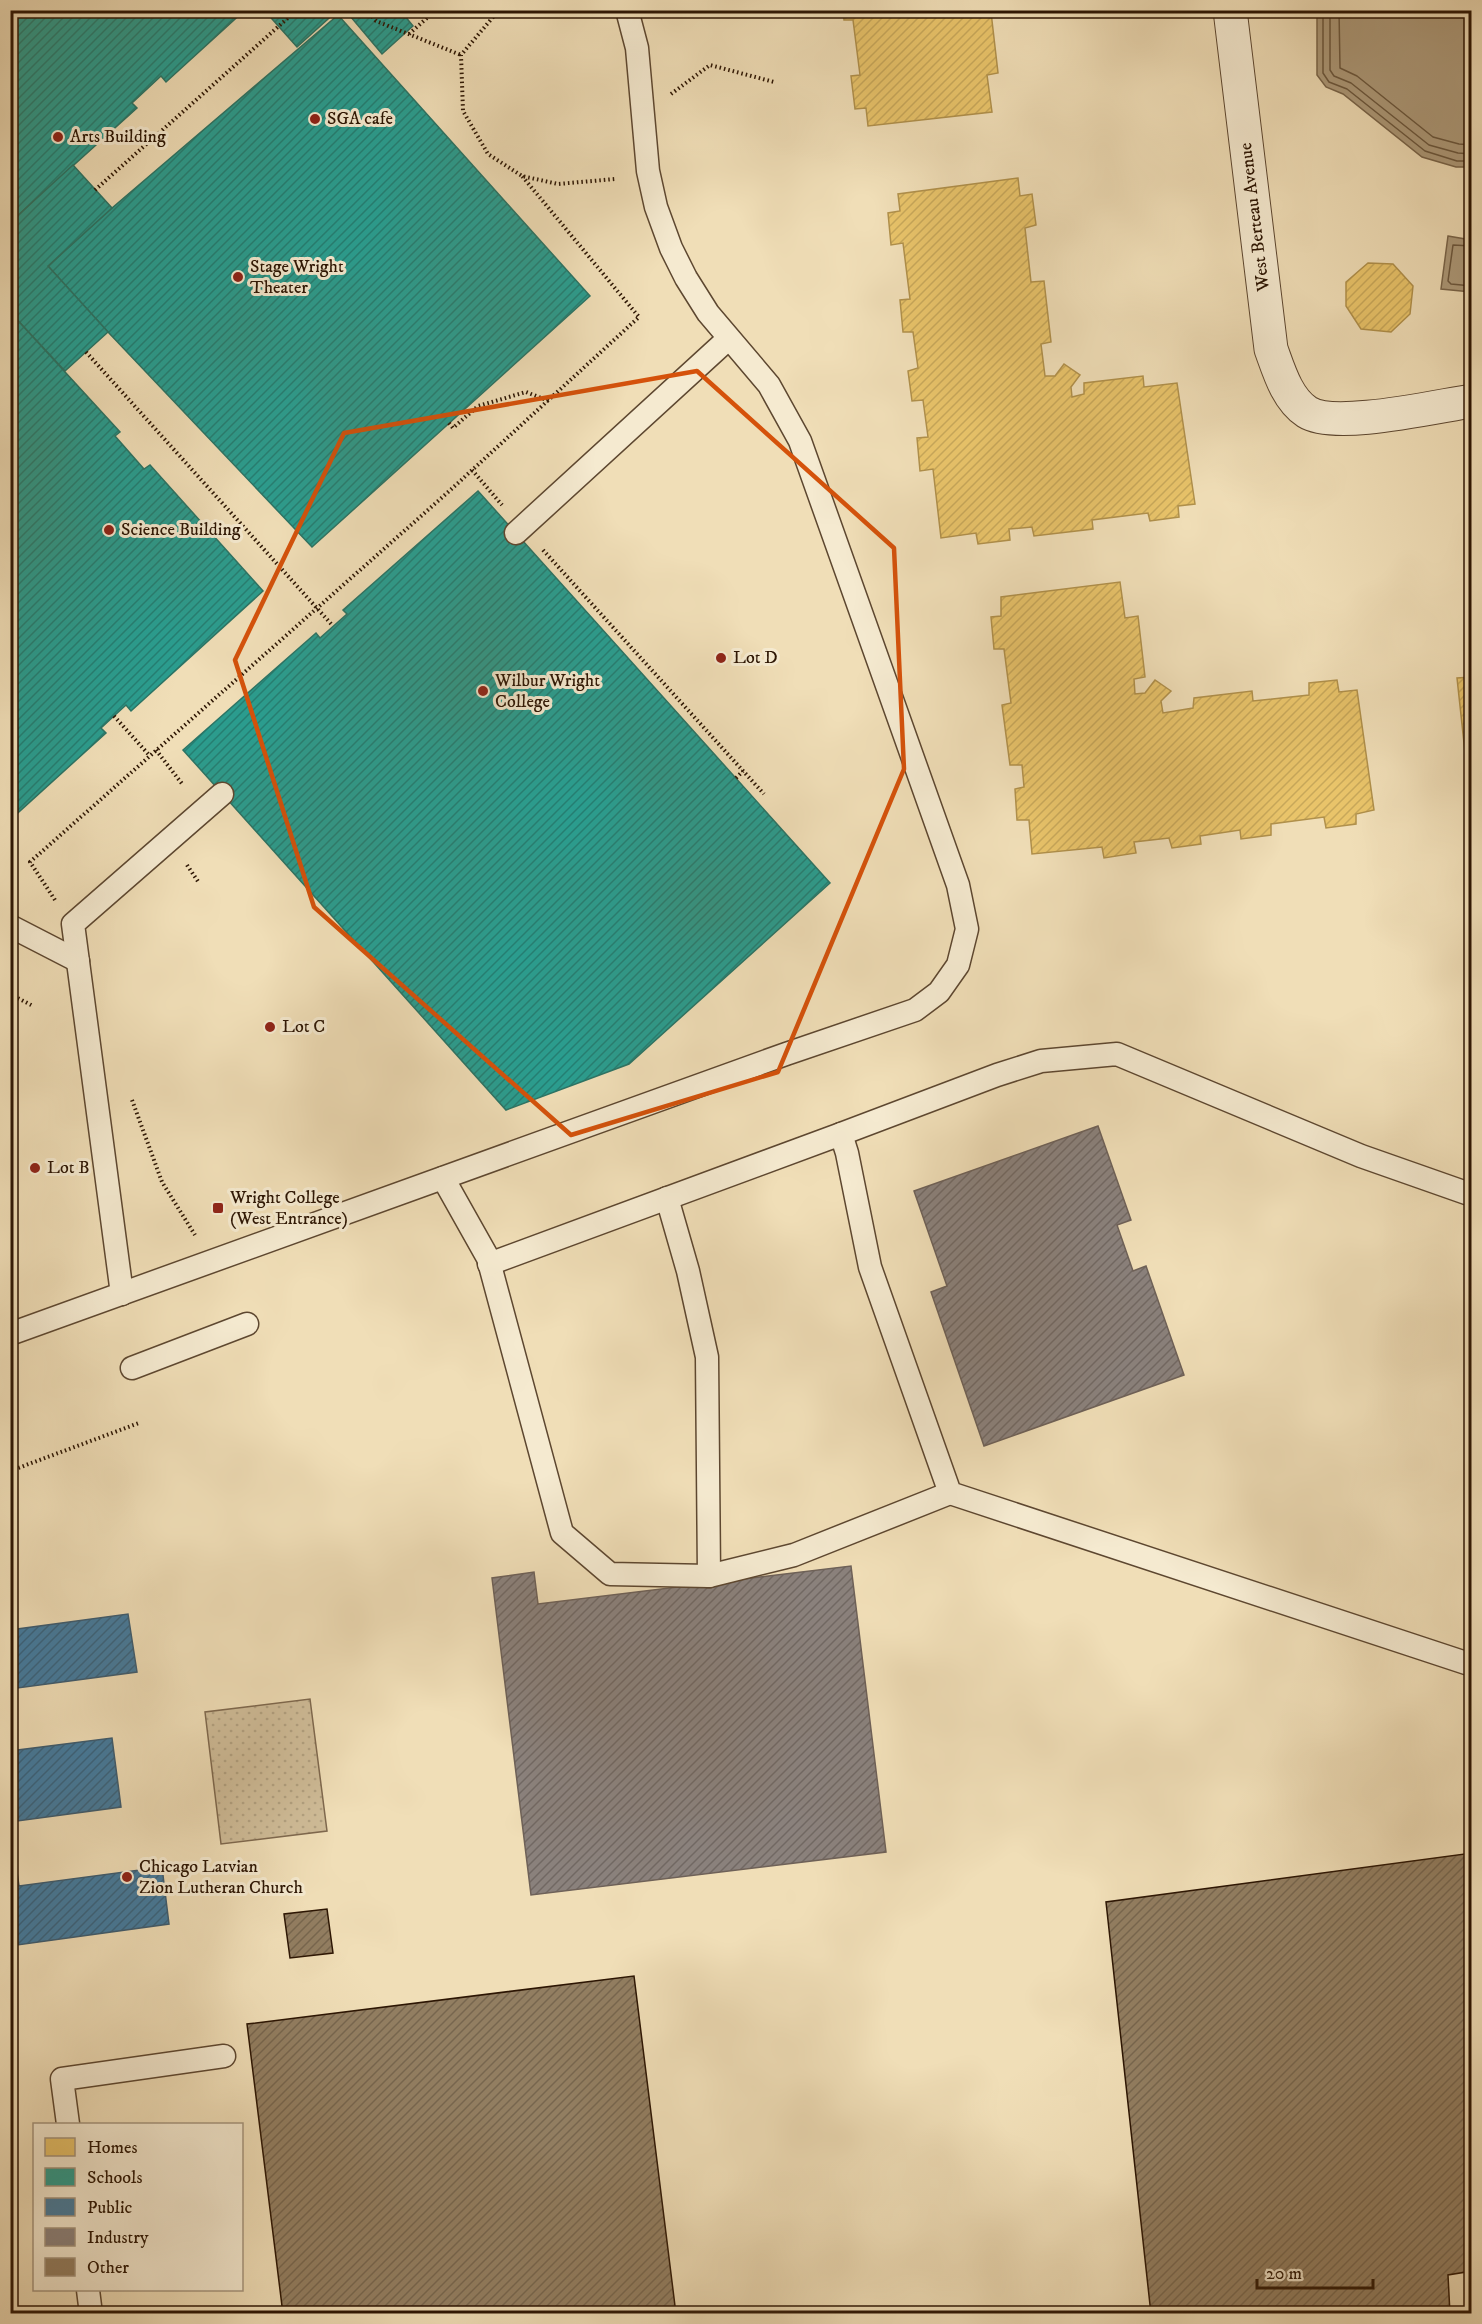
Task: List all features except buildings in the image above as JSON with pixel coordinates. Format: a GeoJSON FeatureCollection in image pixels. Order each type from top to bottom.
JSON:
{"type":"FeatureCollection","features":[{"type":"Feature","properties":{"kind":"street","name":"West Berteau Avenue"},"geometry":{"type":"LineString","coordinates":[[1230,10],[1271,349],[1290,394],[1307,412],[1326,419],[1348,420],[1472,401]]}},
{"type":"Feature","properties":{"kind":"lane"},"geometry":{"type":"LineString","coordinates":[[10,1334],[786,1053],[915,1010],[939,992],[958,965],[967,930],[958,885],[800,441],[769,385],[728,339],[686,278],[671,248],[656,207],[645,150],[636,48],[627,10]]}},
{"type":"Feature","properties":{"kind":"lane"},"geometry":{"type":"LineString","coordinates":[[516,533],[728,339]]}},
{"type":"Feature","properties":{"kind":"lane"},"geometry":{"type":"LineString","coordinates":[[122,1294],[73,924],[222,794]]}},
{"type":"Feature","properties":{"kind":"lane"},"geometry":{"type":"LineString","coordinates":[[10,926],[78,961]]}},
{"type":"Feature","properties":{"kind":"lane"},"geometry":{"type":"LineString","coordinates":[[489,1264],[997,1075],[1041,1062],[1117,1054],[1361,1156],[1472,1195]]}},
{"type":"Feature","properties":{"kind":"lane"},"geometry":{"type":"LineString","coordinates":[[841,1134],[870,1267],[950,1493]]}},
{"type":"Feature","properties":{"kind":"lane"},"geometry":{"type":"LineString","coordinates":[[443,1178],[489,1264],[562,1533],[610,1574],[709,1576],[794,1555],[950,1493],[1472,1665]]}},
{"type":"Feature","properties":{"kind":"lane"},"geometry":{"type":"LineString","coordinates":[[667,1198],[688,1271],[707,1357],[709,1576]]}},
{"type":"Feature","properties":{"kind":"lane"},"geometry":{"type":"LineString","coordinates":[[132,1368],[247,1324]]}},
{"type":"Feature","properties":{"kind":"lane"},"geometry":{"type":"LineString","coordinates":[[68,2123],[62,2079],[224,2056]]}},
{"type":"Feature","properties":{"kind":"lane"},"geometry":{"type":"LineString","coordinates":[[88,2291],[91,2313]]}},
{"type":"Feature","properties":{"kind":"path"},"geometry":{"type":"LineString","coordinates":[[95,190],[297,10]]}},
{"type":"Feature","properties":{"kind":"path"},"geometry":{"type":"LineString","coordinates":[[366,10],[376,21],[461,55]]}},
{"type":"Feature","properties":{"kind":"path"},"geometry":{"type":"LineString","coordinates":[[409,34],[436,10]]}},
{"type":"Feature","properties":{"kind":"path"},"geometry":{"type":"LineString","coordinates":[[55,900],[30,862],[472,470],[639,317],[522,176],[488,154],[463,111],[461,55],[499,10]]}},
{"type":"Feature","properties":{"kind":"path"},"geometry":{"type":"LineString","coordinates":[[666,98],[710,65],[774,82]]}},
{"type":"Feature","properties":{"kind":"path"},"geometry":{"type":"LineString","coordinates":[[522,176],[558,184],[615,179]]}},
{"type":"Feature","properties":{"kind":"path"},"geometry":{"type":"LineString","coordinates":[[87,352],[333,626]]}},
{"type":"Feature","properties":{"kind":"path"},"geometry":{"type":"LineString","coordinates":[[449,423],[453,428],[478,406],[526,392],[549,401]]}},
{"type":"Feature","properties":{"kind":"path"},"geometry":{"type":"LineString","coordinates":[[472,470],[505,508]]}},
{"type":"Feature","properties":{"kind":"path"},"geometry":{"type":"LineString","coordinates":[[538,544],[764,794]]}},
{"type":"Feature","properties":{"kind":"path"},"geometry":{"type":"LineString","coordinates":[[114,716],[150,756]]}},
{"type":"Feature","properties":{"kind":"path"},"geometry":{"type":"LineString","coordinates":[[156,750],[185,788]]}},
{"type":"Feature","properties":{"kind":"path"},"geometry":{"type":"LineString","coordinates":[[736,778],[743,771]]}},
{"type":"Feature","properties":{"kind":"path"},"geometry":{"type":"LineString","coordinates":[[183,860],[199,883]]}},
{"type":"Feature","properties":{"kind":"path"},"geometry":{"type":"LineString","coordinates":[[10,994],[33,1006]]}},
{"type":"Feature","properties":{"kind":"path"},"geometry":{"type":"LineString","coordinates":[[132,1100],[162,1182],[196,1236]]}},
{"type":"Feature","properties":{"kind":"path"},"geometry":{"type":"LineString","coordinates":[[10,1471],[140,1423]]}},
{"type":"Feature","properties":{"kind":"highlighted area"},"geometry":{"type":"Polygon","coordinates":[[[697,371],[894,548],[904,769],[778,1072],[571,1135],[314,907],[235,660],[344,433],[697,371]]]}},
{"type":"Feature","properties":{"kind":"shaded area"},"geometry":{"type":"Polygon","coordinates":[[[310,1699],[327,1831],[221,1844],[205,1712],[310,1699]]]}},
{"type":"Feature","properties":{"kind":"water"},"geometry":{"type":"Polygon","coordinates":[[[1317,11],[1471,11],[1471,167],[1456,167],[1422,157],[1343,94],[1326,87],[1317,75],[1317,11]]]}},
{"type":"Feature","properties":{"kind":"water"},"geometry":{"type":"Polygon","coordinates":[[[1448,236],[1471,240],[1471,292],[1441,289],[1448,236]]]}},
{"type":"Feature","properties":{"kind":"place","name":"SGA cafe"},"geometry":{"type":"Point","coordinates":[315,119]}},
{"type":"Feature","properties":{"kind":"place","name":"Arts Building"},"geometry":{"type":"Point","coordinates":[58,137]}},
{"type":"Feature","properties":{"kind":"place","name":"Stage Wright Theater"},"geometry":{"type":"Point","coordinates":[238,277]}},
{"type":"Feature","properties":{"kind":"place","name":"Science Building"},"geometry":{"type":"Point","coordinates":[109,530]}},
{"type":"Feature","properties":{"kind":"place","name":"Lot D"},"geometry":{"type":"Point","coordinates":[721,658]}},
{"type":"Feature","properties":{"kind":"place","name":"Wilbur Wright College"},"geometry":{"type":"Point","coordinates":[483,691]}},
{"type":"Feature","properties":{"kind":"place","name":"Lot C"},"geometry":{"type":"Point","coordinates":[270,1027]}},
{"type":"Feature","properties":{"kind":"place","name":"Lot B"},"geometry":{"type":"Point","coordinates":[35,1168]}},
{"type":"Feature","properties":{"kind":"place","name":"Wright College (West Entrance)"},"geometry":{"type":"Point","coordinates":[218,1208]}},
{"type":"Feature","properties":{"kind":"place","name":"Chicago Latvian Zion Lutheran Church"},"geometry":{"type":"Point","coordinates":[127,1877]}}]}
